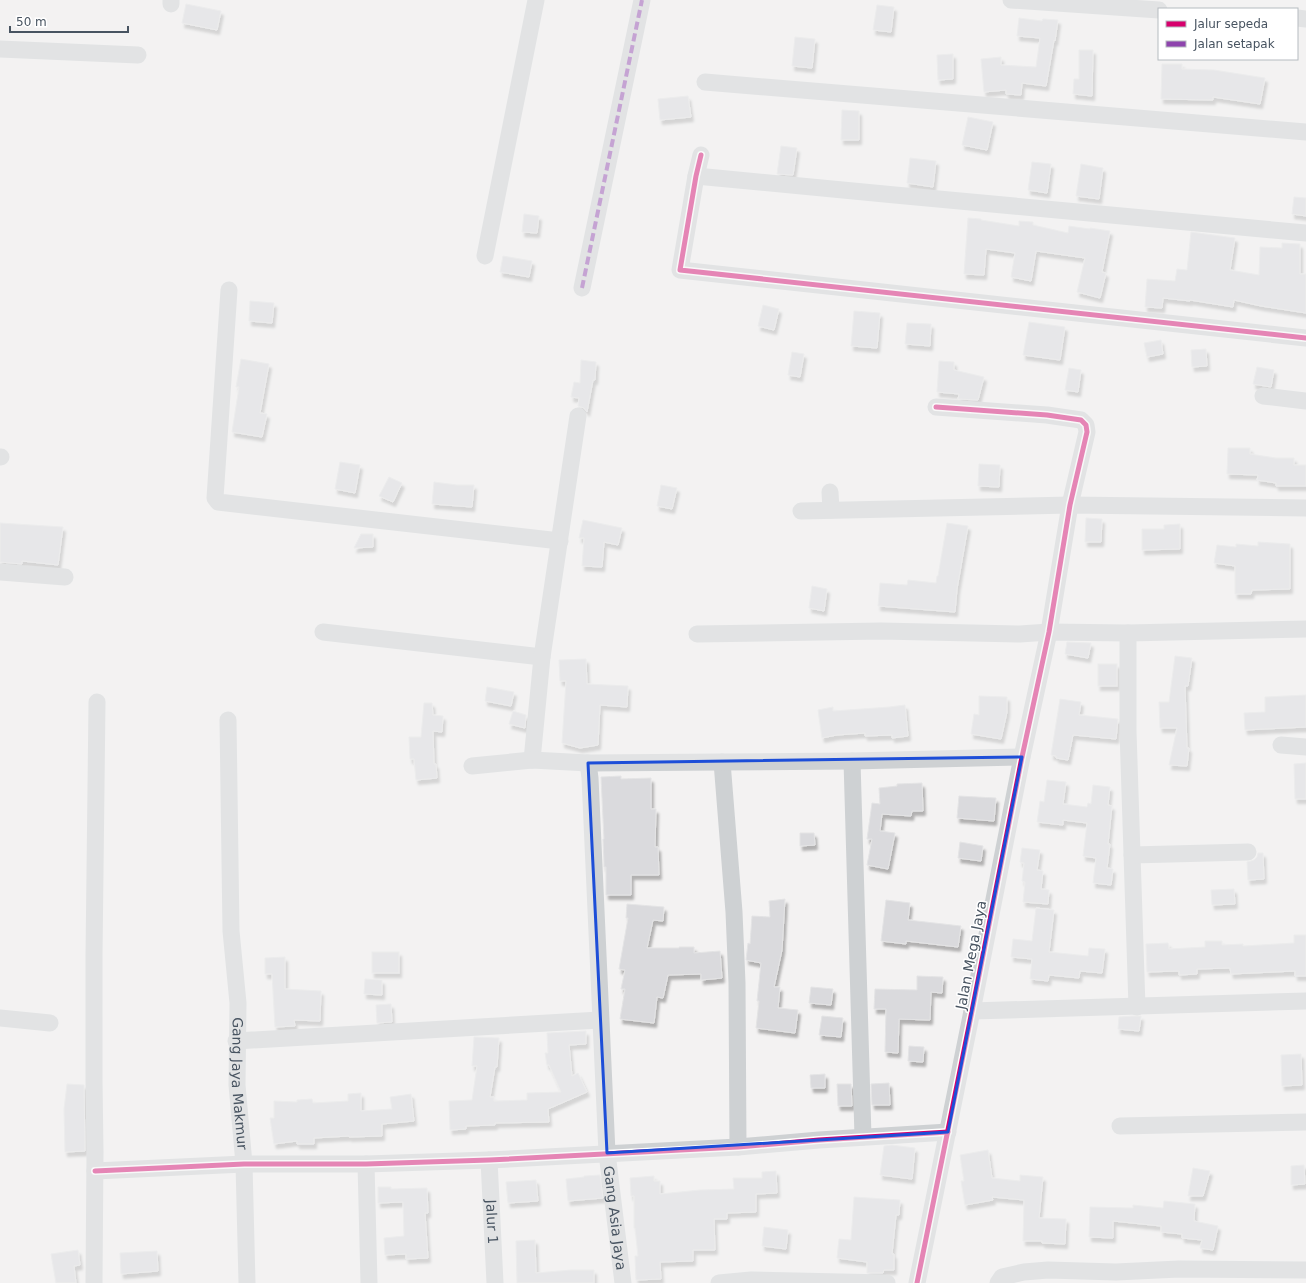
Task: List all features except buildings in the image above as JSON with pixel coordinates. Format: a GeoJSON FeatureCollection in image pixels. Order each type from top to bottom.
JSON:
{"type":"FeatureCollection","features":[{"type":"Feature","properties":{"kind":"street"},"geometry":{"type":"LineString","coordinates":[[485,256],[536,0]]}},
{"type":"Feature","properties":{"kind":"street"},"geometry":{"type":"LineString","coordinates":[[582,288],[642,0]]}},
{"type":"Feature","properties":{"kind":"street"},"geometry":{"type":"LineString","coordinates":[[1011,0],[1158,10]]}},
{"type":"Feature","properties":{"kind":"street"},"geometry":{"type":"LineString","coordinates":[[0,48],[138,55]]}},
{"type":"Feature","properties":{"kind":"street"},"geometry":{"type":"LineString","coordinates":[[705,82],[1306,132]]}},
{"type":"Feature","properties":{"kind":"street"},"geometry":{"type":"LineString","coordinates":[[701,155],[680,270],[1306,338]]}},
{"type":"Feature","properties":{"kind":"street"},"geometry":{"type":"LineString","coordinates":[[696,176],[1306,233]]}},
{"type":"Feature","properties":{"kind":"street"},"geometry":{"type":"LineString","coordinates":[[229,290],[215,498],[218,502],[560,541]]}},
{"type":"Feature","properties":{"kind":"street"},"geometry":{"type":"LineString","coordinates":[[1263,396],[1306,401]]}},
{"type":"Feature","properties":{"kind":"street","name":"Jalan Mega Jaya"},"geometry":{"type":"LineString","coordinates":[[917,1283],[1022,757],[1049,632],[1070,505],[1087,432],[1086,425],[1081,420],[1047,415],[936,407]]}},
{"type":"Feature","properties":{"kind":"street"},"geometry":{"type":"LineString","coordinates":[[532,760],[542,657],[578,416]]}},
{"type":"Feature","properties":{"kind":"street"},"geometry":{"type":"LineString","coordinates":[[830,492],[831,510]]}},
{"type":"Feature","properties":{"kind":"street"},"geometry":{"type":"LineString","coordinates":[[801,511],[1070,505],[1306,508]]}},
{"type":"Feature","properties":{"kind":"street"},"geometry":{"type":"LineString","coordinates":[[0,572],[65,577]]}},
{"type":"Feature","properties":{"kind":"street"},"geometry":{"type":"LineString","coordinates":[[697,634],[881,631],[1020,634],[1049,632],[1128,633],[1306,629]]}},
{"type":"Feature","properties":{"kind":"street"},"geometry":{"type":"LineString","coordinates":[[323,632],[542,657]]}},
{"type":"Feature","properties":{"kind":"street"},"geometry":{"type":"LineString","coordinates":[[1128,633],[1128,730],[1137,1007]]}},
{"type":"Feature","properties":{"kind":"street"},"geometry":{"type":"LineString","coordinates":[[94,1283],[97,702]]}},
{"type":"Feature","properties":{"kind":"street","name":"Gang Jaya Makmur"},"geometry":{"type":"LineString","coordinates":[[228,720],[231,931],[238,1003],[236,1041],[237,1085],[244,1164],[247,1283]]}},
{"type":"Feature","properties":{"kind":"street"},"geometry":{"type":"LineString","coordinates":[[1281,745],[1306,747]]}},
{"type":"Feature","properties":{"kind":"street"},"geometry":{"type":"LineString","coordinates":[[472,766],[532,760],[588,763],[852,761],[1022,757]]}},
{"type":"Feature","properties":{"kind":"street"},"geometry":{"type":"LineString","coordinates":[[852,761],[863,1137]]}},
{"type":"Feature","properties":{"kind":"street"},"geometry":{"type":"LineString","coordinates":[[722,762],[734,912],[737,975],[738,1147]]}},
{"type":"Feature","properties":{"kind":"street","name":"Gang Asia Jaya"},"geometry":{"type":"LineString","coordinates":[[588,763],[590,778],[607,1153],[623,1283]]}},
{"type":"Feature","properties":{"kind":"street"},"geometry":{"type":"LineString","coordinates":[[1132,855],[1248,852]]}},
{"type":"Feature","properties":{"kind":"street"},"geometry":{"type":"LineString","coordinates":[[972,1011],[1306,1001]]}},
{"type":"Feature","properties":{"kind":"street"},"geometry":{"type":"LineString","coordinates":[[0,1018],[50,1023]]}},
{"type":"Feature","properties":{"kind":"street"},"geometry":{"type":"LineString","coordinates":[[236,1041],[600,1020]]}},
{"type":"Feature","properties":{"kind":"street"},"geometry":{"type":"LineString","coordinates":[[1120,1126],[1306,1122]]}},
{"type":"Feature","properties":{"kind":"street"},"geometry":{"type":"LineString","coordinates":[[95,1171],[244,1164],[366,1164],[489,1160],[738,1147],[948,1132]]}},
{"type":"Feature","properties":{"kind":"street","name":"Jalur 1"},"geometry":{"type":"LineString","coordinates":[[489,1160],[495,1283]]}},
{"type":"Feature","properties":{"kind":"street"},"geometry":{"type":"LineString","coordinates":[[366,1164],[370,1283]]}},
{"type":"Feature","properties":{"kind":"street"},"geometry":{"type":"LineString","coordinates":[[998,1283],[1002,1277],[1024,1272],[1048,1270],[1117,1277],[1179,1269],[1306,1270]]}},
{"type":"Feature","properties":{"kind":"street"},"geometry":{"type":"LineString","coordinates":[[718,1283],[887,1283]]}},
{"type":"Feature","properties":{"kind":"highlighted area"},"geometry":{"type":"Polygon","coordinates":[[[1022,757],[948,1132],[607,1153],[588,763],[1022,757]]]}},
{"type":"Feature","properties":{"kind":"marked path"},"geometry":{"type":"LineString","coordinates":[[582,288],[642,0]]}},
{"type":"Feature","properties":{"kind":"cycle path"},"geometry":{"type":"LineString","coordinates":[[701,155],[680,270],[1306,338]]}},
{"type":"Feature","properties":{"kind":"cycle path"},"geometry":{"type":"LineString","coordinates":[[917,1283],[1022,757],[1049,632],[1070,505],[1087,432],[1086,425],[1081,420],[1047,415],[936,407]]}},
{"type":"Feature","properties":{"kind":"cycle path"},"geometry":{"type":"LineString","coordinates":[[95,1171],[244,1164],[366,1164],[489,1160],[738,1147],[819,1140],[948,1132]]}}]}
